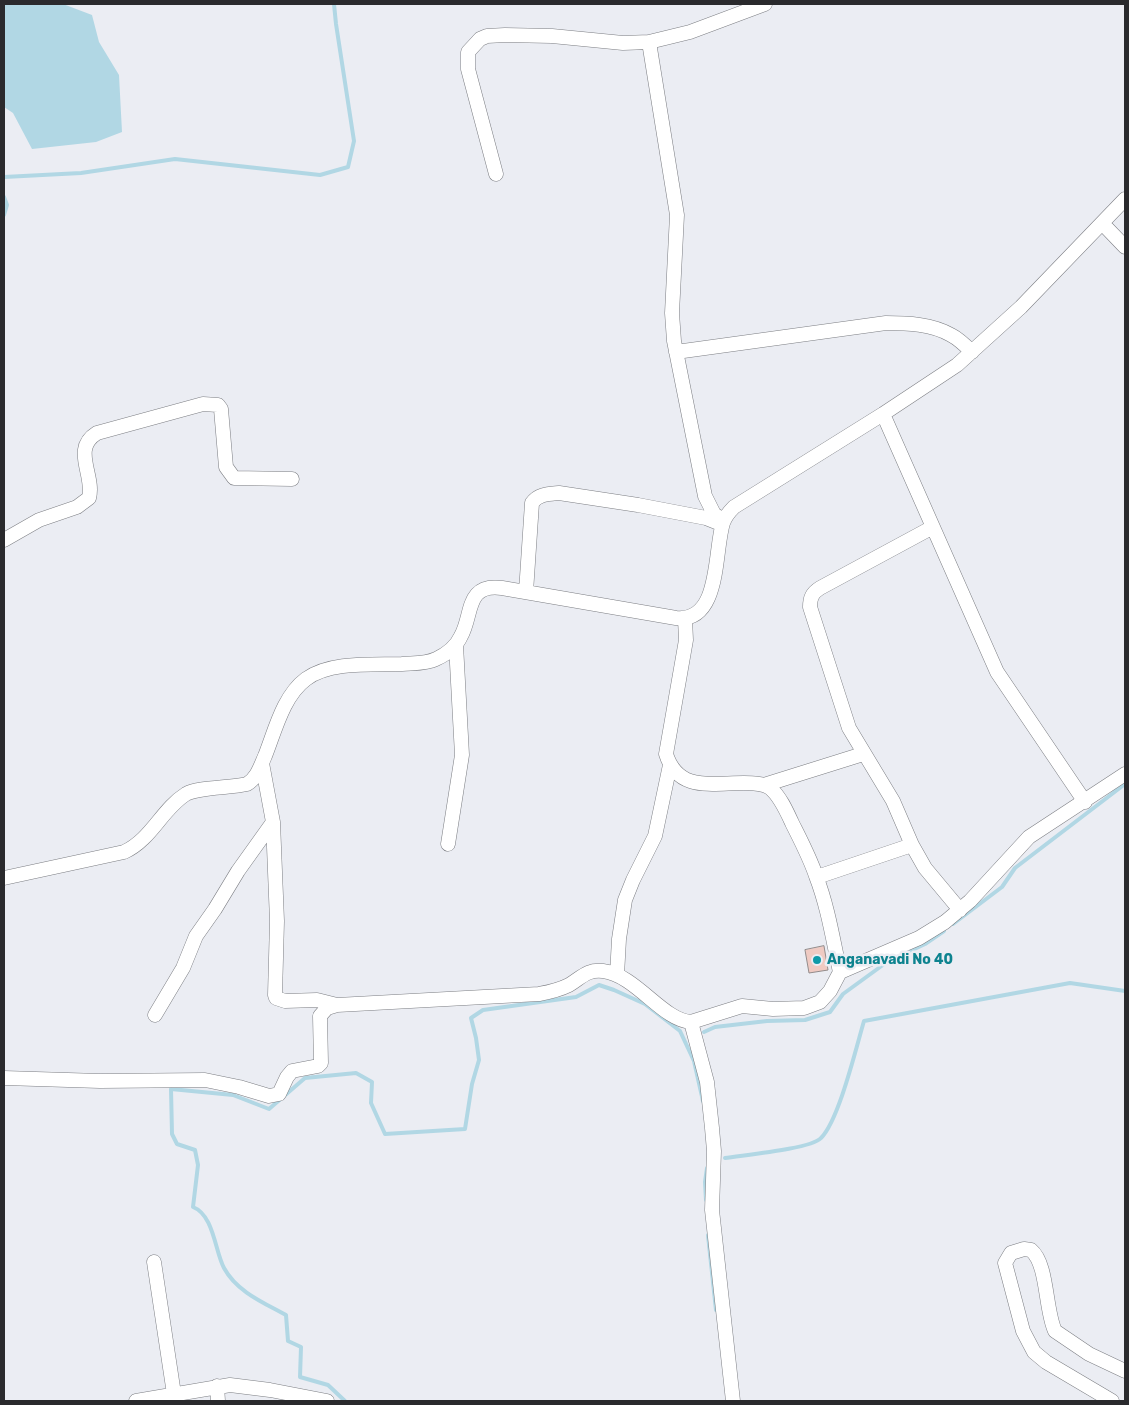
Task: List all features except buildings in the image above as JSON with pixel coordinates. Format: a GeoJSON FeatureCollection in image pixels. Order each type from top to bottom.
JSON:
{"type":"FeatureCollection","features":[{"type":"Feature","properties":{"kind":"street"},"geometry":{"type":"LineString","coordinates":[[496,174],[468,69],[468,52],[480,39],[487,36],[505,35],[552,36],[623,43],[649,42],[690,32],[765,4]]}},
{"type":"Feature","properties":{"kind":"street"},"geometry":{"type":"LineString","coordinates":[[649,42],[677,215],[672,313],[676,352],[706,496],[714,514],[723,523]]}},
{"type":"Feature","properties":{"kind":"street"},"geometry":{"type":"LineString","coordinates":[[4,878],[124,852],[138,844],[184,795],[195,791],[247,784],[252,781],[262,763],[289,698],[296,687],[315,673],[333,668],[417,663],[434,660],[446,654],[456,645],[462,635],[469,607],[477,593],[494,587],[685,619],[692,617],[700,610],[711,592],[723,523],[734,507],[958,365],[1021,307],[1125,199]]}},
{"type":"Feature","properties":{"kind":"street"},"geometry":{"type":"LineString","coordinates":[[1102,223],[1125,247]]}},
{"type":"Feature","properties":{"kind":"street"},"geometry":{"type":"LineString","coordinates":[[676,352],[886,323],[910,323],[930,327],[951,335],[972,352]]}},
{"type":"Feature","properties":{"kind":"street"},"geometry":{"type":"LineString","coordinates":[[4,540],[39,520],[77,507],[89,498],[91,486],[85,457],[86,442],[91,437],[97,433],[203,404],[218,405],[221,409],[226,466],[234,478],[292,480]]}},
{"type":"Feature","properties":{"kind":"street"},"geometry":{"type":"LineString","coordinates":[[883,414],[998,672],[1084,802]]}},
{"type":"Feature","properties":{"kind":"street"},"geometry":{"type":"LineString","coordinates":[[526,592],[532,502],[538,497],[559,493],[638,505],[723,523]]}},
{"type":"Feature","properties":{"kind":"street"},"geometry":{"type":"LineString","coordinates":[[933,527],[820,588],[814,592],[810,600],[810,607],[849,728],[893,801],[912,845],[925,868],[960,910]]}},
{"type":"Feature","properties":{"kind":"street"},"geometry":{"type":"LineString","coordinates":[[685,619],[686,640],[666,754],[670,765],[681,777],[688,781],[764,785],[776,795],[788,814],[817,877],[827,909],[840,972]]}},
{"type":"Feature","properties":{"kind":"street"},"geometry":{"type":"LineString","coordinates":[[448,844],[462,755],[456,645]]}},
{"type":"Feature","properties":{"kind":"street"},"geometry":{"type":"LineString","coordinates":[[764,785],[863,754]]}},
{"type":"Feature","properties":{"kind":"street"},"geometry":{"type":"LineString","coordinates":[[262,763],[273,822],[277,921],[275,995],[279,1000],[285,1001],[317,1000],[336,1005]]}},
{"type":"Feature","properties":{"kind":"street"},"geometry":{"type":"LineString","coordinates":[[617,975],[619,939],[625,900],[633,880],[656,836],[670,765]]}},
{"type":"Feature","properties":{"kind":"street"},"geometry":{"type":"LineString","coordinates":[[4,1078],[100,1081],[205,1080],[275,1096],[281,1092],[287,1077],[292,1071],[318,1066],[321,1062],[320,1016],[327,1008],[336,1005],[539,994],[570,984],[588,972],[603,971],[617,975],[649,996],[670,1015],[683,1021],[691,1022],[742,1006],[774,1009],[804,1008],[820,1002],[830,991],[840,972],[919,938],[945,922],[970,901],[1029,837],[1125,774]]}},
{"type":"Feature","properties":{"kind":"street"},"geometry":{"type":"LineString","coordinates":[[155,1015],[183,968],[196,936],[238,871],[273,822]]}},
{"type":"Feature","properties":{"kind":"street"},"geometry":{"type":"LineString","coordinates":[[817,877],[912,845]]}},
{"type":"Feature","properties":{"kind":"street"},"geometry":{"type":"LineString","coordinates":[[691,1022],[707,1082],[712,1128],[714,1151],[712,1210],[732,1401]]}},
{"type":"Feature","properties":{"kind":"street"},"geometry":{"type":"LineString","coordinates":[[1112,1401],[1046,1362],[1034,1352],[1023,1331],[1005,1263],[1011,1253],[1024,1249],[1031,1250],[1038,1259],[1047,1293],[1052,1325],[1055,1331],[1089,1354],[1125,1371]]}},
{"type":"Feature","properties":{"kind":"street"},"geometry":{"type":"LineString","coordinates":[[154,1262],[174,1394]]}},
{"type":"Feature","properties":{"kind":"street"},"geometry":{"type":"LineString","coordinates":[[136,1401],[230,1385],[270,1390],[327,1401]]}},
{"type":"Feature","properties":{"kind":"street"},"geometry":{"type":"LineString","coordinates":[[217,1386],[218,1401]]}},
{"type":"Feature","properties":{"kind":"water"},"geometry":{"type":"Polygon","coordinates":[[[4,4],[63,4],[92,15],[99,42],[119,75],[122,132],[96,142],[32,149],[13,113],[4,107],[4,4]]]}},
{"type":"Feature","properties":{"kind":"waterway"},"geometry":{"type":"LineString","coordinates":[[4,177],[81,173],[175,159],[320,175],[348,167],[354,141],[334,4]]}},
{"type":"Feature","properties":{"kind":"waterway"},"geometry":{"type":"LineString","coordinates":[[4,197],[7,205],[4,215]]}},
{"type":"Feature","properties":{"kind":"waterway"},"geometry":{"type":"LineString","coordinates":[[953,924],[1002,887],[1015,868],[1125,784]]}},
{"type":"Feature","properties":{"kind":"waterway"},"geometry":{"type":"LineString","coordinates":[[704,1032],[715,1027],[767,1021],[805,1020],[830,1012],[843,994],[887,962],[925,944],[944,931]]}},
{"type":"Feature","properties":{"kind":"waterway"},"geometry":{"type":"LineString","coordinates":[[725,1158],[791,1148],[815,1142],[821,1138],[828,1129],[840,1100],[864,1021],[1070,983],[1125,991]]}},
{"type":"Feature","properties":{"kind":"waterway"},"geometry":{"type":"LineString","coordinates":[[345,1401],[328,1385],[300,1377],[301,1347],[288,1341],[286,1315],[260,1301],[236,1284],[224,1268],[210,1226],[200,1211],[193,1207],[198,1165],[195,1150],[177,1144],[172,1134],[171,1089],[233,1095],[269,1109],[305,1078],[356,1073],[372,1082],[371,1103],[385,1134],[465,1129],[472,1084],[479,1060],[471,1018],[483,1010],[576,997],[599,985],[645,1004],[680,1031],[694,1061],[703,1101]]}},
{"type":"Feature","properties":{"kind":"waterway"},"geometry":{"type":"LineString","coordinates":[[706,1200],[705,1182],[707,1168]]}},
{"type":"Feature","properties":{"kind":"waterway"},"geometry":{"type":"LineString","coordinates":[[708,1235],[716,1310]]}},
{"type":"Feature","properties":{"kind":"place","name":"Anganavadi No 40"},"geometry":{"type":"Point","coordinates":[817,960]}}]}
